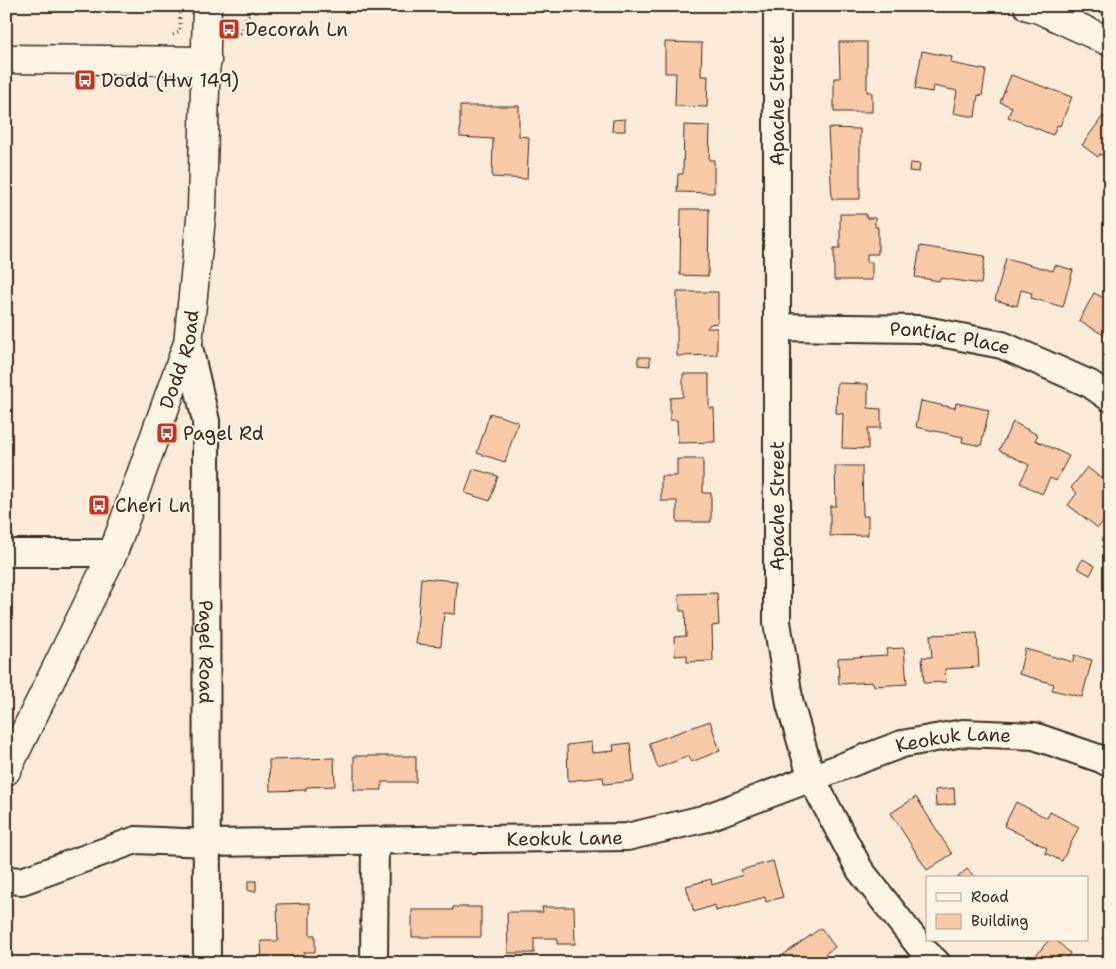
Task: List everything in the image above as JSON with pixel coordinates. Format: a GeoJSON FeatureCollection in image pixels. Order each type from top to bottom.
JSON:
{"type":"FeatureCollection","features":[{"type":"Feature","properties":{"kind":"main road","name":"Dodd Road"},"geometry":{"type":"LineString","coordinates":[[6,771],[113,553],[188,343],[202,209],[207,6]]}},
{"type":"Feature","properties":{"kind":"main road"},"geometry":{"type":"LineString","coordinates":[[1028,6],[1039,9],[1110,42]]}},
{"type":"Feature","properties":{"kind":"main road"},"geometry":{"type":"LineString","coordinates":[[6,59],[207,61]]}},
{"type":"Feature","properties":{"kind":"street","name":"Apache Street"},"geometry":{"type":"LineString","coordinates":[[777,6],[778,622],[790,704],[812,778],[860,870],[922,949],[937,963]]}},
{"type":"Feature","properties":{"kind":"street","name":"Pontiac Place"},"geometry":{"type":"LineString","coordinates":[[777,327],[920,329],[1002,345],[1090,384],[1110,398]]}},
{"type":"Feature","properties":{"kind":"street","name":"Pagel Road"},"geometry":{"type":"LineString","coordinates":[[188,343],[206,421],[207,963]]}},
{"type":"Feature","properties":{"kind":"street"},"geometry":{"type":"LineString","coordinates":[[6,553],[113,553]]}},
{"type":"Feature","properties":{"kind":"street","name":"Keokuk Lane"},"geometry":{"type":"LineString","coordinates":[[6,880],[22,880],[136,840],[207,843],[628,838],[703,819],[902,744],[963,733],[1034,736],[1101,759],[1110,764]]}},
{"type":"Feature","properties":{"kind":"street"},"geometry":{"type":"LineString","coordinates":[[374,963],[375,841]]}},
{"type":"Feature","properties":{"kind":"path"},"geometry":{"type":"LineString","coordinates":[[165,40],[180,31],[180,6]]}},
{"type":"Feature","properties":{"kind":"path"},"geometry":{"type":"LineString","coordinates":[[240,33],[245,19],[257,6]]}},
{"type":"Feature","properties":{"kind":"building"},"geometry":{"type":"Polygon","coordinates":[[[665,42],[702,43],[701,76],[708,76],[707,107],[675,106],[676,73],[665,73],[665,42]]]}},
{"type":"Feature","properties":{"kind":"building"},"geometry":{"type":"Polygon","coordinates":[[[839,42],[867,42],[867,92],[872,92],[872,112],[834,112],[834,78],[840,78],[839,42]]]}},
{"type":"Feature","properties":{"kind":"building"},"geometry":{"type":"Polygon","coordinates":[[[922,51],[952,57],[951,63],[986,70],[982,96],[978,95],[975,117],[953,113],[957,91],[933,86],[932,92],[915,89],[922,51]]]}},
{"type":"Feature","properties":{"kind":"building"},"geometry":{"type":"Polygon","coordinates":[[[1011,75],[1072,97],[1060,126],[1057,125],[1053,135],[1008,117],[1012,107],[1000,102],[1011,75]]]}},
{"type":"Feature","properties":{"kind":"building"},"geometry":{"type":"Polygon","coordinates":[[[460,106],[519,106],[519,136],[529,137],[527,179],[492,177],[493,139],[460,137],[460,106]]]}},
{"type":"Feature","properties":{"kind":"building"},"geometry":{"type":"Polygon","coordinates":[[[1103,116],[1110,121],[1110,161],[1100,154],[1098,157],[1082,145],[1103,116]]]}},
{"type":"Feature","properties":{"kind":"building"},"geometry":{"type":"Polygon","coordinates":[[[625,119],[625,131],[612,131],[613,120],[625,119]]]}},
{"type":"Feature","properties":{"kind":"building"},"geometry":{"type":"Polygon","coordinates":[[[684,125],[710,126],[709,160],[714,160],[714,193],[677,192],[678,174],[683,174],[684,125]]]}},
{"type":"Feature","properties":{"kind":"building"},"geometry":{"type":"Polygon","coordinates":[[[828,128],[860,129],[860,199],[832,199],[828,128]]]}},
{"type":"Feature","properties":{"kind":"building"},"geometry":{"type":"Polygon","coordinates":[[[910,163],[920,164],[919,172],[909,171],[910,163]]]}},
{"type":"Feature","properties":{"kind":"building"},"geometry":{"type":"Polygon","coordinates":[[[681,209],[709,209],[708,276],[680,275],[681,209]]]}},
{"type":"Feature","properties":{"kind":"building"},"geometry":{"type":"Polygon","coordinates":[[[840,214],[866,214],[866,218],[875,218],[875,227],[878,227],[878,254],[867,254],[867,262],[872,262],[872,280],[834,280],[834,248],[840,248],[840,214]]]}},
{"type":"Feature","properties":{"kind":"building"},"geometry":{"type":"Polygon","coordinates":[[[920,246],[985,256],[981,284],[940,278],[939,281],[915,277],[920,246]]]}},
{"type":"Feature","properties":{"kind":"building"},"geometry":{"type":"Polygon","coordinates":[[[1006,258],[1053,271],[1055,265],[1073,270],[1063,307],[1031,298],[1032,293],[1021,290],[1017,306],[995,300],[1006,258]]]}},
{"type":"Feature","properties":{"kind":"building"},"geometry":{"type":"Polygon","coordinates":[[[677,292],[718,292],[718,323],[710,324],[707,328],[717,328],[717,355],[677,356],[677,292]]]}},
{"type":"Feature","properties":{"kind":"building"},"geometry":{"type":"Polygon","coordinates":[[[1094,293],[1110,301],[1110,333],[1106,331],[1104,335],[1079,321],[1094,293]]]}},
{"type":"Feature","properties":{"kind":"building"},"geometry":{"type":"Polygon","coordinates":[[[638,357],[650,357],[650,366],[638,365],[638,357]]]}},
{"type":"Feature","properties":{"kind":"building"},"geometry":{"type":"Polygon","coordinates":[[[683,374],[709,374],[709,408],[714,408],[715,442],[678,443],[677,420],[670,420],[670,398],[683,397],[683,374]]]}},
{"type":"Feature","properties":{"kind":"building"},"geometry":{"type":"Polygon","coordinates":[[[837,383],[868,384],[868,408],[881,409],[881,428],[868,428],[868,449],[842,448],[843,414],[836,413],[837,383]]]}},
{"type":"Feature","properties":{"kind":"building"},"geometry":{"type":"Polygon","coordinates":[[[921,401],[955,408],[956,403],[989,410],[981,446],[962,442],[963,437],[916,427],[921,401]]]}},
{"type":"Feature","properties":{"kind":"building"},"geometry":{"type":"Polygon","coordinates":[[[490,413],[518,422],[505,462],[477,453],[490,413]]]}},
{"type":"Feature","properties":{"kind":"building"},"geometry":{"type":"Polygon","coordinates":[[[1013,422],[1038,435],[1035,440],[1069,456],[1056,481],[1050,478],[1042,494],[1020,483],[1029,465],[999,450],[1013,422]]]}},
{"type":"Feature","properties":{"kind":"building"},"geometry":{"type":"Polygon","coordinates":[[[677,459],[703,459],[703,493],[711,493],[711,522],[677,522],[677,501],[661,501],[661,476],[677,476],[677,459]]]}},
{"type":"Feature","properties":{"kind":"building"},"geometry":{"type":"Polygon","coordinates":[[[835,466],[862,466],[863,516],[868,516],[868,535],[830,536],[830,506],[836,506],[835,466]]]}},
{"type":"Feature","properties":{"kind":"building"},"geometry":{"type":"Polygon","coordinates":[[[1087,467],[1102,479],[1106,473],[1110,477],[1110,517],[1108,515],[1098,528],[1068,505],[1077,493],[1071,488],[1087,467]]]}},
{"type":"Feature","properties":{"kind":"building"},"geometry":{"type":"Polygon","coordinates":[[[473,469],[498,476],[490,501],[465,493],[473,469]]]}},
{"type":"Feature","properties":{"kind":"building"},"geometry":{"type":"Polygon","coordinates":[[[1083,559],[1095,566],[1090,575],[1077,568],[1083,559]]]}},
{"type":"Feature","properties":{"kind":"building"},"geometry":{"type":"Polygon","coordinates":[[[421,578],[457,581],[455,614],[444,613],[441,646],[416,644],[421,578]]]}},
{"type":"Feature","properties":{"kind":"building"},"geometry":{"type":"Polygon","coordinates":[[[717,593],[719,625],[712,626],[713,661],[687,662],[687,655],[675,656],[674,637],[686,636],[685,611],[680,611],[679,594],[717,593]]]}},
{"type":"Feature","properties":{"kind":"building"},"geometry":{"type":"Polygon","coordinates":[[[977,633],[979,667],[945,669],[946,682],[924,683],[922,657],[932,657],[930,635],[977,633]]]}},
{"type":"Feature","properties":{"kind":"building"},"geometry":{"type":"Polygon","coordinates":[[[904,648],[907,684],[874,686],[873,682],[839,684],[838,658],[887,655],[886,649],[904,648]]]}},
{"type":"Feature","properties":{"kind":"building"},"geometry":{"type":"Polygon","coordinates":[[[1025,649],[1073,662],[1074,655],[1092,660],[1082,697],[1052,690],[1054,684],[1019,674],[1025,649]]]}},
{"type":"Feature","properties":{"kind":"building"},"geometry":{"type":"Polygon","coordinates":[[[710,721],[720,751],[691,762],[689,756],[658,768],[649,743],[710,721]]]}},
{"type":"Feature","properties":{"kind":"building"},"geometry":{"type":"Polygon","coordinates":[[[591,742],[592,753],[614,751],[613,745],[630,743],[634,781],[604,784],[603,777],[568,781],[567,745],[591,742]]]}},
{"type":"Feature","properties":{"kind":"building"},"geometry":{"type":"Polygon","coordinates":[[[354,756],[416,756],[416,782],[382,782],[382,790],[354,790],[354,756]]]}},
{"type":"Feature","properties":{"kind":"building"},"geometry":{"type":"Polygon","coordinates":[[[334,758],[335,786],[306,787],[306,790],[270,791],[269,760],[334,758]]]}},
{"type":"Feature","properties":{"kind":"building"},"geometry":{"type":"Polygon","coordinates":[[[954,788],[955,804],[936,806],[935,790],[954,788]]]}},
{"type":"Feature","properties":{"kind":"building"},"geometry":{"type":"Polygon","coordinates":[[[916,797],[952,854],[927,870],[891,813],[916,797]]]}},
{"type":"Feature","properties":{"kind":"building"},"geometry":{"type":"Polygon","coordinates":[[[1016,802],[1047,818],[1050,812],[1079,827],[1062,861],[1045,853],[1047,848],[1004,826],[1016,802]]]}},
{"type":"Feature","properties":{"kind":"building"},"geometry":{"type":"Polygon","coordinates":[[[773,861],[783,897],[766,902],[765,897],[716,911],[715,905],[694,912],[686,886],[711,879],[712,885],[743,875],[741,870],[773,861]]]}},
{"type":"Feature","properties":{"kind":"building"},"geometry":{"type":"Polygon","coordinates":[[[967,869],[974,876],[959,876],[967,869]]]}},
{"type":"Feature","properties":{"kind":"building"},"geometry":{"type":"Polygon","coordinates":[[[248,881],[256,881],[256,891],[248,891],[248,881]]]}},
{"type":"Feature","properties":{"kind":"building"},"geometry":{"type":"Polygon","coordinates":[[[310,903],[310,935],[315,935],[315,952],[304,952],[304,963],[262,963],[261,941],[278,941],[277,904],[310,903]]]}},
{"type":"Feature","properties":{"kind":"building"},"geometry":{"type":"Polygon","coordinates":[[[453,907],[481,907],[481,937],[412,937],[412,910],[453,910],[453,907]]]}},
{"type":"Feature","properties":{"kind":"building"},"geometry":{"type":"Polygon","coordinates":[[[542,907],[574,907],[575,944],[557,944],[557,938],[534,938],[534,953],[508,953],[507,912],[543,912],[542,907]]]}},
{"type":"Feature","properties":{"kind":"building"},"geometry":{"type":"Polygon","coordinates":[[[821,928],[835,947],[825,954],[831,963],[788,963],[783,955],[821,928]]]}},
{"type":"Feature","properties":{"kind":"building"},"geometry":{"type":"Polygon","coordinates":[[[1047,942],[1058,942],[1070,953],[1063,963],[1029,963],[1047,942]]]}},
{"type":"Feature","properties":{"kind":"place","name":"Decorah Ln"},"geometry":{"type":"Point","coordinates":[229,29]}},
{"type":"Feature","properties":{"kind":"place","name":"Dodd (Hw 149)"},"geometry":{"type":"Point","coordinates":[85,80]}},
{"type":"Feature","properties":{"kind":"place","name":"Pagel Rd"},"geometry":{"type":"Point","coordinates":[167,433]}},
{"type":"Feature","properties":{"kind":"place","name":"Cheri Ln"},"geometry":{"type":"Point","coordinates":[99,505]}}]}
